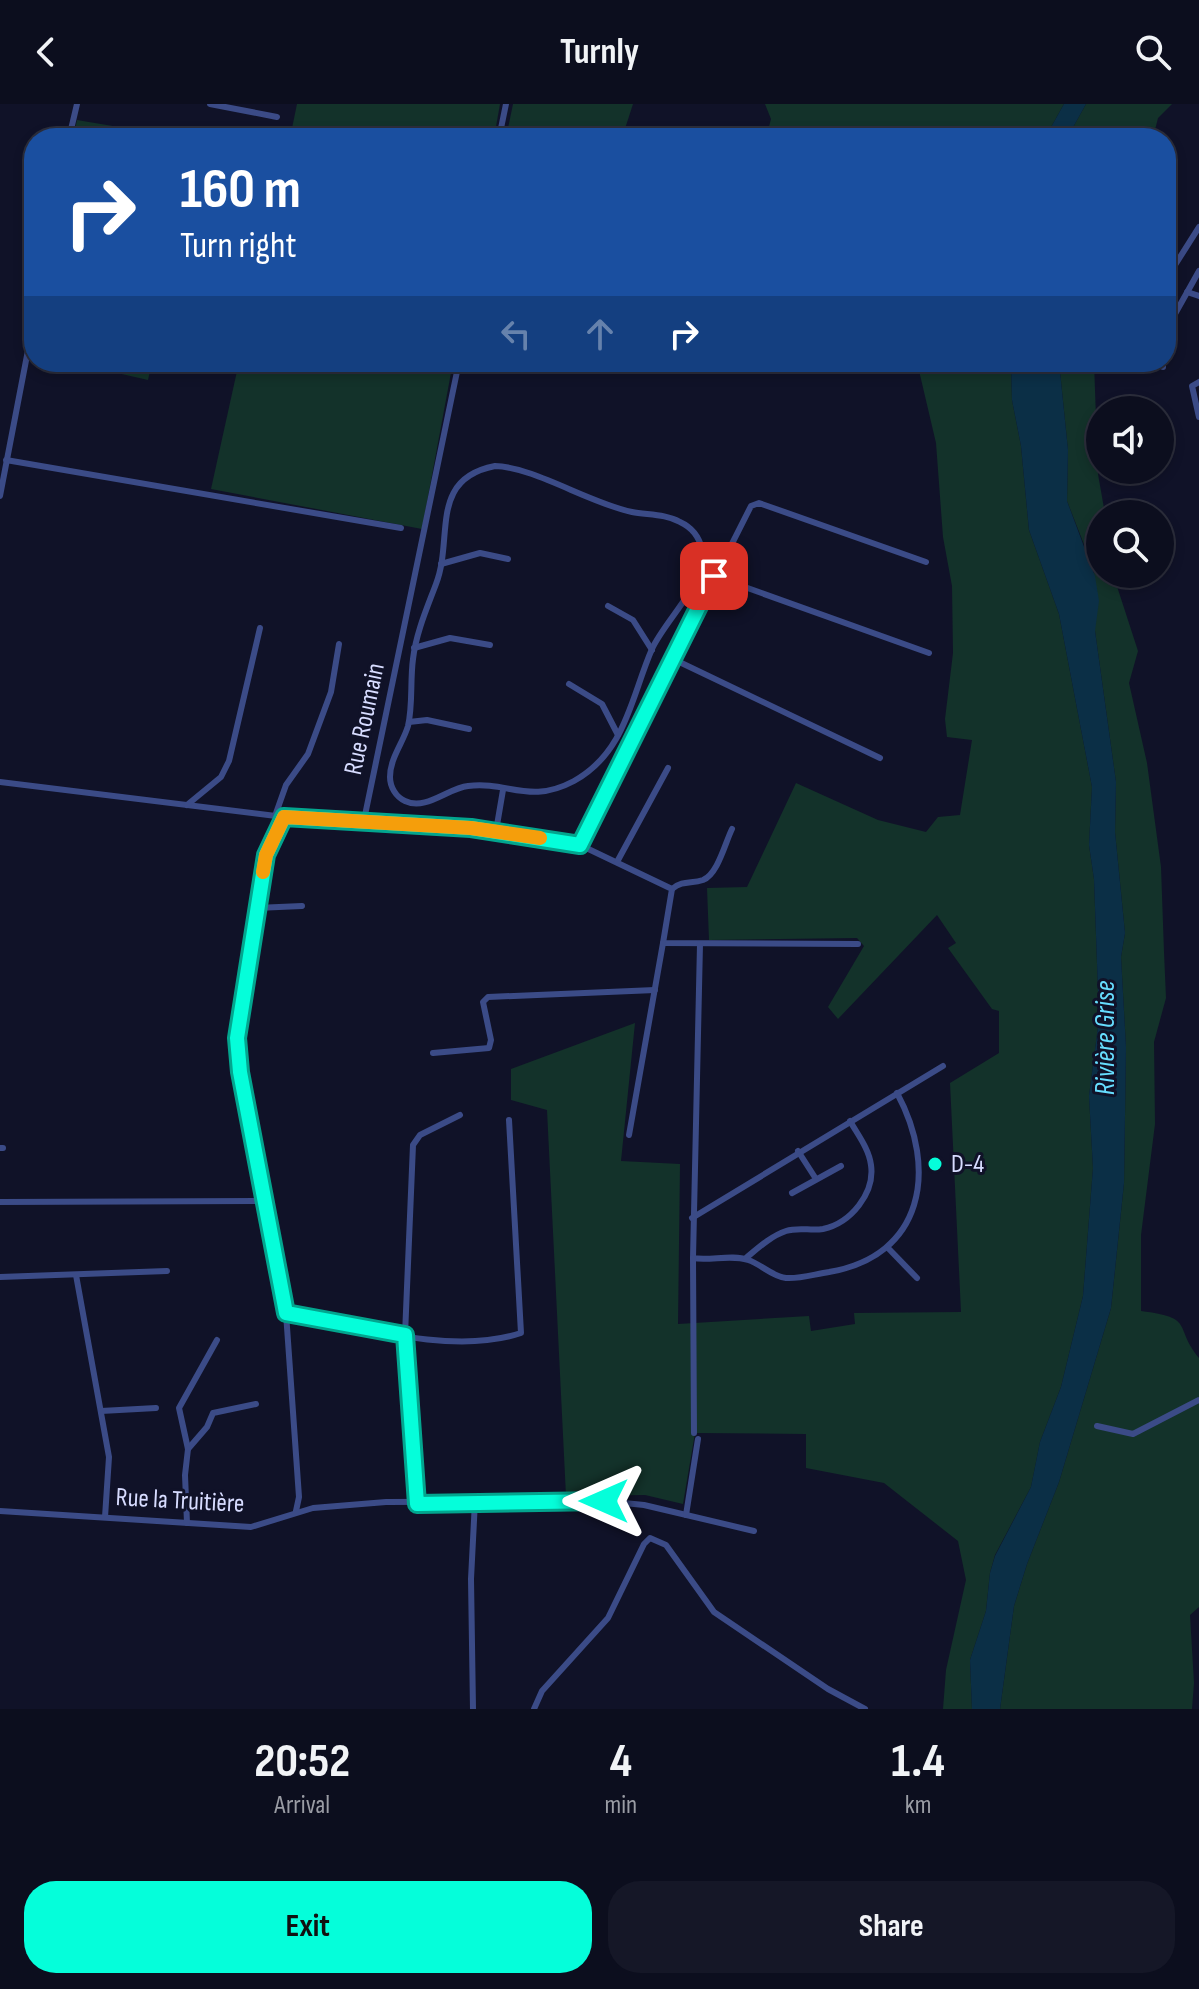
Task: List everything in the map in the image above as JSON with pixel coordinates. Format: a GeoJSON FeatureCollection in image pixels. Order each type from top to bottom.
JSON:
{"type":"FeatureCollection","features":[{"type":"Feature","properties":{"kind":"street"},"geometry":{"type":"LineString","coordinates":[[71,128],[77,104]]}},
{"type":"Feature","properties":{"kind":"street"},"geometry":{"type":"LineString","coordinates":[[210,104],[277,117]]}},
{"type":"Feature","properties":{"kind":"street"},"geometry":{"type":"LineString","coordinates":[[501,128],[506,104]]}},
{"type":"Feature","properties":{"kind":"street"},"geometry":{"type":"LineString","coordinates":[[1176,263],[1199,227]]}},
{"type":"Feature","properties":{"kind":"street"},"geometry":{"type":"LineString","coordinates":[[1176,312],[1199,271]]}},
{"type":"Feature","properties":{"kind":"street"},"geometry":{"type":"LineString","coordinates":[[1187,292],[1199,296]]}},
{"type":"Feature","properties":{"kind":"street"},"geometry":{"type":"LineString","coordinates":[[0,496],[24,369]]}},
{"type":"Feature","properties":{"kind":"street","name":"Rue Roumain"},"geometry":{"type":"LineString","coordinates":[[364,820],[457,372]]}},
{"type":"Feature","properties":{"kind":"street"},"geometry":{"type":"LineString","coordinates":[[1199,382],[1192,386],[1199,417]]}},
{"type":"Feature","properties":{"kind":"street"},"geometry":{"type":"LineString","coordinates":[[6,460],[401,528]]}},
{"type":"Feature","properties":{"kind":"street"},"geometry":{"type":"LineString","coordinates":[[484,468],[520,470],[593,501],[677,520],[696,535],[703,554],[700,576],[676,608],[652,650],[638,695],[618,735],[596,764],[574,781],[537,793],[467,786],[416,804],[396,795],[390,774],[409,722],[414,648],[441,564],[445,517],[453,492],[472,473],[484,468]]}},
{"type":"Feature","properties":{"kind":"street"},"geometry":{"type":"LineString","coordinates":[[580,845],[671,658],[751,506],[759,503],[926,562]]}},
{"type":"Feature","properties":{"kind":"street"},"geometry":{"type":"LineString","coordinates":[[441,564],[471,554],[508,559]]}},
{"type":"Feature","properties":{"kind":"street"},"geometry":{"type":"LineString","coordinates":[[714,576],[929,653]]}},
{"type":"Feature","properties":{"kind":"street"},"geometry":{"type":"LineString","coordinates":[[608,606],[633,620],[652,650]]}},
{"type":"Feature","properties":{"kind":"street"},"geometry":{"type":"LineString","coordinates":[[187,805],[224,772],[260,628]]}},
{"type":"Feature","properties":{"kind":"street"},"geometry":{"type":"LineString","coordinates":[[414,648],[450,638],[490,645]]}},
{"type":"Feature","properties":{"kind":"street"},"geometry":{"type":"LineString","coordinates":[[275,816],[286,785],[304,762],[331,692],[339,644]]}},
{"type":"Feature","properties":{"kind":"street"},"geometry":{"type":"LineString","coordinates":[[671,658],[880,758]]}},
{"type":"Feature","properties":{"kind":"street"},"geometry":{"type":"LineString","coordinates":[[569,684],[602,704],[618,735]]}},
{"type":"Feature","properties":{"kind":"street"},"geometry":{"type":"LineString","coordinates":[[409,722],[427,720],[469,729]]}},
{"type":"Feature","properties":{"kind":"street"},"geometry":{"type":"LineString","coordinates":[[617,862],[668,768]]}},
{"type":"Feature","properties":{"kind":"street"},"geometry":{"type":"LineString","coordinates":[[0,782],[284,817],[496,831],[580,845],[672,889]]}},
{"type":"Feature","properties":{"kind":"street"},"geometry":{"type":"LineString","coordinates":[[496,831],[503,790]]}},
{"type":"Feature","properties":{"kind":"street"},"geometry":{"type":"LineString","coordinates":[[284,817],[266,855],[237,1038],[240,1072],[286,1313],[299,1497],[296,1511]]}},
{"type":"Feature","properties":{"kind":"street"},"geometry":{"type":"LineString","coordinates":[[629,1135],[672,889],[683,881],[698,881],[711,874],[732,829]]}},
{"type":"Feature","properties":{"kind":"street"},"geometry":{"type":"LineString","coordinates":[[256,908],[302,906]]}},
{"type":"Feature","properties":{"kind":"street"},"geometry":{"type":"LineString","coordinates":[[663,943],[858,944]]}},
{"type":"Feature","properties":{"kind":"street"},"geometry":{"type":"LineString","coordinates":[[686,1515],[696,1436],[692,1218],[700,944]]}},
{"type":"Feature","properties":{"kind":"street"},"geometry":{"type":"LineString","coordinates":[[433,1053],[489,1048],[491,1040],[483,1002],[488,997],[655,990]]}},
{"type":"Feature","properties":{"kind":"street"},"geometry":{"type":"LineString","coordinates":[[692,1218],[798,1151],[943,1066]]}},
{"type":"Feature","properties":{"kind":"street"},"geometry":{"type":"LineString","coordinates":[[693,1258],[746,1258],[776,1275],[798,1277],[857,1267],[888,1248],[910,1210],[920,1162],[913,1123],[897,1093]]}},
{"type":"Feature","properties":{"kind":"street"},"geometry":{"type":"LineString","coordinates":[[417,1504],[405,1335],[414,1140],[460,1115]]}},
{"type":"Feature","properties":{"kind":"street"},"geometry":{"type":"LineString","coordinates":[[286,1313],[405,1335],[465,1341],[519,1334],[523,1329],[509,1120]]}},
{"type":"Feature","properties":{"kind":"street"},"geometry":{"type":"LineString","coordinates":[[746,1258],[787,1231],[822,1229],[843,1221],[855,1211],[869,1184],[872,1167],[850,1121]]}},
{"type":"Feature","properties":{"kind":"street"},"geometry":{"type":"LineString","coordinates":[[798,1151],[816,1179]]}},
{"type":"Feature","properties":{"kind":"street"},"geometry":{"type":"LineString","coordinates":[[792,1193],[841,1166]]}},
{"type":"Feature","properties":{"kind":"street"},"geometry":{"type":"LineString","coordinates":[[0,1202],[267,1201]]}},
{"type":"Feature","properties":{"kind":"street"},"geometry":{"type":"LineString","coordinates":[[888,1248],[917,1278]]}},
{"type":"Feature","properties":{"kind":"street"},"geometry":{"type":"LineString","coordinates":[[0,1277],[167,1271]]}},
{"type":"Feature","properties":{"kind":"street"},"geometry":{"type":"LineString","coordinates":[[76,1275],[109,1457],[105,1517]]}},
{"type":"Feature","properties":{"kind":"street"},"geometry":{"type":"LineString","coordinates":[[187,1523],[185,1475],[188,1449],[179,1408],[217,1340]]}},
{"type":"Feature","properties":{"kind":"street"},"geometry":{"type":"LineString","coordinates":[[1097,1426],[1133,1434],[1199,1400]]}},
{"type":"Feature","properties":{"kind":"street"},"geometry":{"type":"LineString","coordinates":[[188,1449],[207,1427],[213,1413],[256,1404]]}},
{"type":"Feature","properties":{"kind":"street"},"geometry":{"type":"LineString","coordinates":[[101,1411],[156,1408]]}},
{"type":"Feature","properties":{"kind":"street"},"geometry":{"type":"LineString","coordinates":[[473,1709],[471,1579],[475,1501]]}},
{"type":"Feature","properties":{"kind":"street","name":"Rue la Truitière"},"geometry":{"type":"LineString","coordinates":[[0,1511],[251,1527],[296,1511],[386,1502],[644,1505],[754,1531]]}},
{"type":"Feature","properties":{"kind":"street"},"geometry":{"type":"LineString","coordinates":[[534,1709],[542,1691],[608,1618],[644,1544],[656,1538],[666,1545],[675,1563],[714,1612],[828,1689],[865,1709]]}},
{"type":"Feature","properties":{"kind":"green space"},"geometry":{"type":"Polygon","coordinates":[[[297,104],[500,104],[496,128],[292,128],[297,104]]]}},
{"type":"Feature","properties":{"kind":"green space"},"geometry":{"type":"Polygon","coordinates":[[[513,104],[633,104],[625,128],[508,128],[513,104]]]}},
{"type":"Feature","properties":{"kind":"green space"},"geometry":{"type":"Polygon","coordinates":[[[765,104],[1064,104],[1051,128],[769,128],[771,119],[765,104]]]}},
{"type":"Feature","properties":{"kind":"green space"},"geometry":{"type":"Polygon","coordinates":[[[1086,104],[1172,104],[1158,118],[1156,128],[1073,128],[1086,104]]]}},
{"type":"Feature","properties":{"kind":"green space"},"geometry":{"type":"Polygon","coordinates":[[[77,120],[125,128],[75,128],[77,120]]]}},
{"type":"Feature","properties":{"kind":"green space"},"geometry":{"type":"Polygon","coordinates":[[[113,372],[150,372],[148,380],[113,372]]]}},
{"type":"Feature","properties":{"kind":"green space"},"geometry":{"type":"Polygon","coordinates":[[[237,372],[451,372],[422,529],[211,489],[237,372]]]}},
{"type":"Feature","properties":{"kind":"green space"},"geometry":{"type":"Polygon","coordinates":[[[919,372],[1011,372],[1029,530],[1059,614],[1092,787],[1089,845],[1094,879],[1099,1019],[1089,1096],[1093,1168],[1083,1296],[1061,1387],[1040,1442],[1031,1487],[995,1555],[990,1573],[986,1611],[970,1660],[972,1709],[943,1709],[946,1670],[966,1580],[958,1541],[884,1483],[806,1468],[806,1434],[695,1433],[683,1504],[645,1495],[566,1496],[547,1110],[511,1100],[511,1069],[635,1023],[621,1161],[680,1164],[678,1324],[809,1316],[811,1331],[855,1324],[854,1313],[961,1312],[950,1083],[999,1053],[999,1011],[992,1009],[948,948],[956,943],[937,915],[838,1019],[828,1007],[864,946],[857,938],[709,940],[707,888],[747,887],[796,783],[878,820],[926,832],[938,817],[960,815],[972,740],[947,737],[945,719],[953,653],[952,586],[943,537],[936,443],[919,372]]]}},
{"type":"Feature","properties":{"kind":"green space"},"geometry":{"type":"Polygon","coordinates":[[[1060,372],[1094,372],[1095,396],[1086,396],[1086,484],[1100,484],[1103,500],[1086,500],[1086,550],[1067,501],[1068,450],[1060,372]]]}},
{"type":"Feature","properties":{"kind":"green space"},"geometry":{"type":"Polygon","coordinates":[[[1094,588],[1118,588],[1138,651],[1129,683],[1147,763],[1161,867],[1166,998],[1154,1042],[1155,1124],[1141,1235],[1141,1311],[1177,1321],[1199,1358],[1199,1607],[1190,1615],[1194,1683],[1192,1709],[1000,1709],[1014,1606],[1059,1482],[1111,1308],[1124,1183],[1126,1047],[1121,957],[1125,933],[1115,832],[1116,782],[1095,631],[1094,588]]]}},
{"type":"Feature","properties":{"kind":"water"},"geometry":{"type":"Polygon","coordinates":[[[1064,104],[1086,104],[1073,128],[1051,128],[1064,104]]]}},
{"type":"Feature","properties":{"kind":"water","name":"Rivière Grise"},"geometry":{"type":"Polygon","coordinates":[[[1011,372],[1060,372],[1068,450],[1067,501],[1086,552],[1086,588],[1097,588],[1099,601],[1095,631],[1116,782],[1115,832],[1125,933],[1121,957],[1126,1047],[1124,1183],[1111,1308],[1059,1482],[1014,1606],[1000,1709],[972,1709],[970,1660],[986,1611],[990,1573],[995,1556],[1031,1487],[1040,1442],[1061,1387],[1083,1296],[1093,1168],[1089,1096],[1099,1019],[1094,879],[1089,845],[1092,787],[1059,614],[1029,530],[1021,446],[1012,400],[1011,372]]]}},
{"type":"Feature","properties":{"kind":"slow traffic"},"geometry":{"type":"LineString","coordinates":[[263,872],[266,855],[284,817],[471,828],[540,838]]}},
{"type":"Feature","properties":{"kind":"place","name":"D-4"},"geometry":{"type":"Point","coordinates":[935,1164]}},
{"type":"Feature","properties":{"kind":"route"},"geometry":{"type":"LineString","coordinates":[[604,1501],[417,1504],[405,1335],[286,1313],[240,1072],[237,1038],[240,1006],[266,855],[284,817],[471,828],[580,845],[714,576]]}}]}
